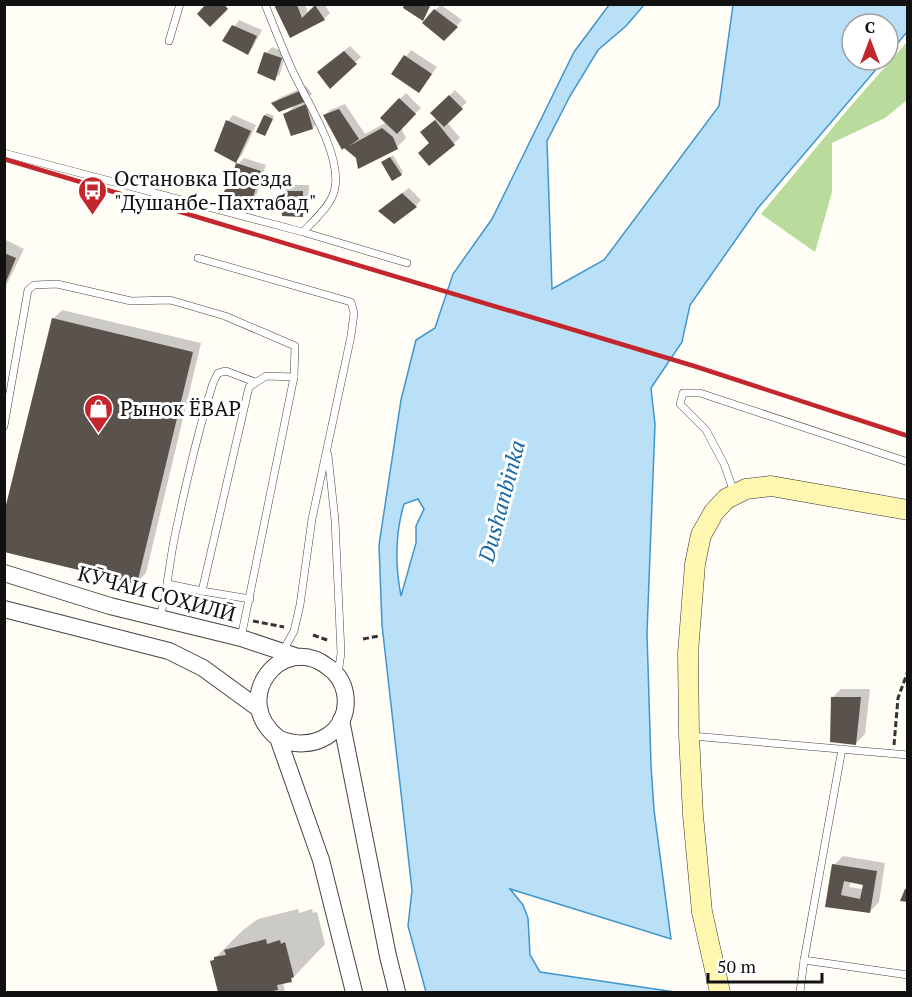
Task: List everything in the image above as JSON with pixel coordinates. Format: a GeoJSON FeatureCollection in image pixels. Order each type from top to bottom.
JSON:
{"type":"FeatureCollection","features":[{"type":"Feature","properties":{"kind":"main road"},"geometry":{"type":"LineString","coordinates":[[720,993],[702,912],[693,815],[689,735],[688,653],[695,564],[701,535],[714,512],[726,499],[746,489],[771,486],[908,510]]}},
{"type":"Feature","properties":{"kind":"street","name":"КӮЧАИ СОҲИЛӢ"},"geometry":{"type":"LineString","coordinates":[[4,573],[110,606],[241,638],[316,660],[332,669],[338,677]]}},
{"type":"Feature","properties":{"kind":"street"},"geometry":{"type":"LineString","coordinates":[[4,609],[169,651],[203,668],[258,708]]}},
{"type":"Feature","properties":{"kind":"street"},"geometry":{"type":"LineString","coordinates":[[291,654],[267,674],[259,690],[258,708],[265,725],[278,738],[295,744],[313,743],[329,734],[341,720],[344,711],[345,693],[338,677]]}},
{"type":"Feature","properties":{"kind":"street"},"geometry":{"type":"LineString","coordinates":[[341,720],[397,993]]}},
{"type":"Feature","properties":{"kind":"street"},"geometry":{"type":"LineString","coordinates":[[278,738],[321,860],[354,993]]}},
{"type":"Feature","properties":{"kind":"lane"},"geometry":{"type":"LineString","coordinates":[[169,41],[180,4]]}},
{"type":"Feature","properties":{"kind":"lane"},"geometry":{"type":"LineString","coordinates":[[265,4],[294,73],[332,153],[336,172],[335,190],[322,212],[303,232]]}},
{"type":"Feature","properties":{"kind":"lane"},"geometry":{"type":"LineString","coordinates":[[4,153],[303,232],[407,263]]}},
{"type":"Feature","properties":{"kind":"lane"},"geometry":{"type":"LineString","coordinates":[[198,258],[351,302],[354,313],[312,519],[291,654]]}},
{"type":"Feature","properties":{"kind":"lane"},"geometry":{"type":"LineString","coordinates":[[4,426],[28,290],[34,285],[57,284],[131,301],[170,300],[225,316],[295,346],[294,377],[241,638]]}},
{"type":"Feature","properties":{"kind":"lane"},"geometry":{"type":"LineString","coordinates":[[160,617],[186,483],[213,383],[218,373],[226,371],[255,382]]}},
{"type":"Feature","properties":{"kind":"lane"},"geometry":{"type":"LineString","coordinates":[[202,591],[249,387],[266,376],[294,377]]}},
{"type":"Feature","properties":{"kind":"lane"},"geometry":{"type":"LineString","coordinates":[[735,494],[724,464],[706,430],[680,404],[683,393],[700,393],[907,461]]}},
{"type":"Feature","properties":{"kind":"lane"},"geometry":{"type":"LineString","coordinates":[[327,448],[334,520],[341,653],[338,677]]}},
{"type":"Feature","properties":{"kind":"lane"},"geometry":{"type":"LineString","coordinates":[[168,584],[250,598]]}},
{"type":"Feature","properties":{"kind":"lane"},"geometry":{"type":"LineString","coordinates":[[689,735],[908,755]]}},
{"type":"Feature","properties":{"kind":"lane"},"geometry":{"type":"LineString","coordinates":[[800,993],[842,749]]}},
{"type":"Feature","properties":{"kind":"lane"},"geometry":{"type":"LineString","coordinates":[[804,960],[908,975]]}},
{"type":"Feature","properties":{"kind":"path"},"geometry":{"type":"LineString","coordinates":[[245,619],[284,627]]}},
{"type":"Feature","properties":{"kind":"path"},"geometry":{"type":"LineString","coordinates":[[313,635],[332,642]]}},
{"type":"Feature","properties":{"kind":"path"},"geometry":{"type":"LineString","coordinates":[[363,639],[379,636]]}},
{"type":"Feature","properties":{"kind":"path"},"geometry":{"type":"LineString","coordinates":[[893,753],[898,698],[908,671]]}},
{"type":"Feature","properties":{"kind":"green space"},"geometry":{"type":"Polygon","coordinates":[[[907,42],[907,100],[885,118],[832,143],[832,192],[815,252],[761,214],[881,72],[900,72],[900,50],[907,42]]]}},
{"type":"Feature","properties":{"kind":"water","name":"Dushanbinka"},"geometry":{"type":"Polygon","coordinates":[[[609,5],[644,5],[626,26],[598,50],[570,96],[547,141],[552,289],[604,260],[719,106],[733,5],[907,5],[907,32],[900,40],[900,12],[840,12],[840,72],[874,72],[758,208],[690,305],[682,342],[651,388],[655,424],[647,633],[651,765],[654,810],[671,939],[510,889],[523,905],[528,918],[530,955],[540,972],[675,992],[426,992],[408,926],[412,890],[382,625],[379,545],[401,400],[416,340],[435,328],[453,274],[492,219],[574,52],[609,5]],[[418,499],[404,504],[399,527],[397,550],[401,596],[416,543],[416,526],[424,509],[418,499]]]}},
{"type":"Feature","properties":{"kind":"building"},"geometry":{"type":"Polygon","coordinates":[[[206,4],[224,4],[228,9],[210,27],[197,14],[206,4]]]}},
{"type":"Feature","properties":{"kind":"building"},"geometry":{"type":"Polygon","coordinates":[[[404,4],[431,4],[423,21],[403,8],[404,4]]]}},
{"type":"Feature","properties":{"kind":"building"},"geometry":{"type":"Polygon","coordinates":[[[274,5],[297,5],[302,18],[315,5],[325,20],[290,38],[274,5]]]}},
{"type":"Feature","properties":{"kind":"building"},"geometry":{"type":"Polygon","coordinates":[[[434,9],[458,27],[444,41],[422,23],[434,9]]]}},
{"type":"Feature","properties":{"kind":"building"},"geometry":{"type":"Polygon","coordinates":[[[232,25],[257,36],[248,55],[222,41],[232,25]]]}},
{"type":"Feature","properties":{"kind":"building"},"geometry":{"type":"Polygon","coordinates":[[[344,51],[357,64],[330,89],[317,72],[344,51]]]}},
{"type":"Feature","properties":{"kind":"building"},"geometry":{"type":"Polygon","coordinates":[[[264,52],[282,58],[275,81],[257,73],[264,52]]]}},
{"type":"Feature","properties":{"kind":"building"},"geometry":{"type":"Polygon","coordinates":[[[404,55],[432,74],[419,93],[391,74],[404,55]]]}},
{"type":"Feature","properties":{"kind":"building"},"geometry":{"type":"Polygon","coordinates":[[[300,91],[307,101],[279,112],[271,103],[300,91]]]}},
{"type":"Feature","properties":{"kind":"building"},"geometry":{"type":"Polygon","coordinates":[[[449,95],[463,109],[444,127],[430,113],[449,95]]]}},
{"type":"Feature","properties":{"kind":"building"},"geometry":{"type":"Polygon","coordinates":[[[399,98],[416,114],[397,134],[380,118],[399,98]]]}},
{"type":"Feature","properties":{"kind":"building"},"geometry":{"type":"Polygon","coordinates":[[[306,104],[313,129],[291,136],[283,114],[306,104]]]}},
{"type":"Feature","properties":{"kind":"building"},"geometry":{"type":"Polygon","coordinates":[[[339,109],[359,139],[349,146],[382,128],[393,137],[398,149],[358,169],[356,158],[344,148],[342,150],[323,115],[339,109]]]}},
{"type":"Feature","properties":{"kind":"building"},"geometry":{"type":"Polygon","coordinates":[[[264,115],[273,119],[265,136],[256,132],[264,115]]]}},
{"type":"Feature","properties":{"kind":"building"},"geometry":{"type":"Polygon","coordinates":[[[226,120],[251,131],[236,163],[214,151],[226,120]]]}},
{"type":"Feature","properties":{"kind":"building"},"geometry":{"type":"Polygon","coordinates":[[[435,120],[455,145],[429,166],[418,153],[429,143],[420,132],[435,120]]]}},
{"type":"Feature","properties":{"kind":"building"},"geometry":{"type":"Polygon","coordinates":[[[390,157],[402,175],[392,181],[381,162],[390,157]]]}},
{"type":"Feature","properties":{"kind":"building"},"geometry":{"type":"Polygon","coordinates":[[[236,163],[261,171],[252,201],[223,193],[231,181],[236,163]]]}},
{"type":"Feature","properties":{"kind":"building"},"geometry":{"type":"Polygon","coordinates":[[[282,191],[303,191],[303,217],[282,216],[282,191]]]}},
{"type":"Feature","properties":{"kind":"building"},"geometry":{"type":"Polygon","coordinates":[[[402,193],[417,207],[394,224],[378,211],[402,193]]]}},
{"type":"Feature","properties":{"kind":"building"},"geometry":{"type":"Polygon","coordinates":[[[4,253],[16,258],[5,284],[4,284],[4,253]]]}},
{"type":"Feature","properties":{"kind":"building","name":"Рынок ЁВАР"},"geometry":{"type":"Polygon","coordinates":[[[52,318],[193,352],[137,584],[4,552],[4,513],[52,318]]]}},
{"type":"Feature","properties":{"kind":"building"},"geometry":{"type":"Polygon","coordinates":[[[831,697],[861,697],[856,745],[830,742],[831,697]]]}},
{"type":"Feature","properties":{"kind":"building"},"geometry":{"type":"Polygon","coordinates":[[[832,864],[877,871],[870,913],[825,907],[832,864]],[[844,881],[841,895],[860,899],[863,885],[844,881]]]}},
{"type":"Feature","properties":{"kind":"building"},"geometry":{"type":"Polygon","coordinates":[[[905,889],[908,889],[908,902],[900,901],[905,889]]]}},
{"type":"Feature","properties":{"kind":"building"},"geometry":{"type":"Polygon","coordinates":[[[266,939],[267,944],[280,940],[281,944],[285,942],[294,977],[291,978],[292,982],[277,985],[278,990],[266,992],[218,992],[210,961],[214,960],[214,957],[226,955],[224,950],[266,939]]]}},
{"type":"Feature","properties":{"kind":"railway"},"geometry":{"type":"LineString","coordinates":[[4,159],[694,366],[908,436]]}},
{"type":"Feature","properties":{"kind":"place","name":"Остановка Поезда \"Душанбе-Пахтабад\""},"geometry":{"type":"Point","coordinates":[93,216]}},
{"type":"Feature","properties":{"kind":"place","name":"Рынок ЁВАР"},"geometry":{"type":"Point","coordinates":[99,434]}}]}
